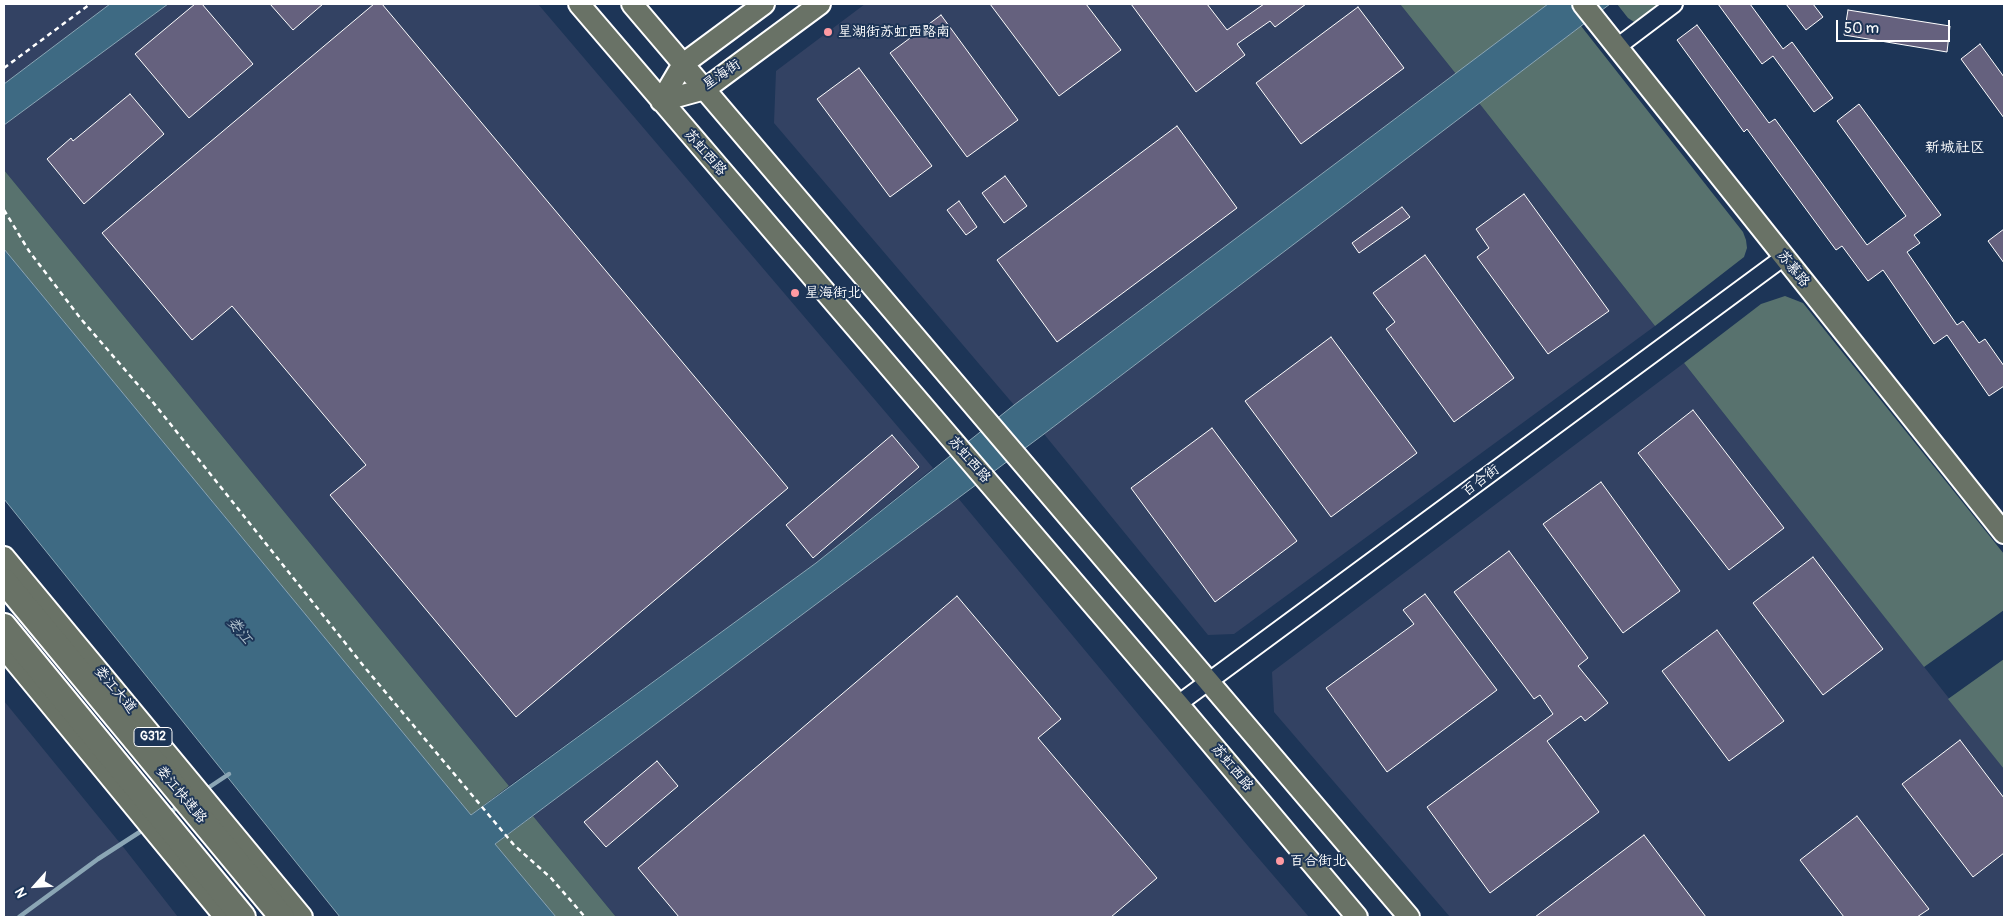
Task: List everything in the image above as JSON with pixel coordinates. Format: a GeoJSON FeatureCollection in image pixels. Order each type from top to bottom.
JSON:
{"type":"FeatureCollection","features":[{"type":"Feature","properties":{"kind":"highway","name":"娄江快速路"},"geometry":{"type":"LineString","coordinates":[[4,581],[282,917]]}},
{"type":"Feature","properties":{"kind":"highway"},"geometry":{"type":"LineString","coordinates":[[4,626],[243,917]]}},
{"type":"Feature","properties":{"kind":"highway"},"geometry":{"type":"LineString","coordinates":[[262,893],[288,917]]}},
{"type":"Feature","properties":{"kind":"main road","name":"苏虹西路"},"geometry":{"type":"LineString","coordinates":[[579,4],[1178,704],[1357,917]]}},
{"type":"Feature","properties":{"kind":"main road"},"geometry":{"type":"LineString","coordinates":[[632,4],[1409,917]]}},
{"type":"Feature","properties":{"kind":"main road"},"geometry":{"type":"LineString","coordinates":[[661,101],[683,64],[764,4]]}},
{"type":"Feature","properties":{"kind":"main road","name":"星海街"},"geometry":{"type":"LineString","coordinates":[[661,101],[705,90],[820,4]]}},
{"type":"Feature","properties":{"kind":"main road","name":"苏慕路"},"geometry":{"type":"LineString","coordinates":[[1582,4],[2004,533]]}},
{"type":"Feature","properties":{"kind":"main road","name":"娄江大道"},"geometry":{"type":"LineString","coordinates":[[4,557],[302,917]]}},
{"type":"Feature","properties":{"kind":"main road"},"geometry":{"type":"LineString","coordinates":[[4,648],[225,917]]}},
{"type":"Feature","properties":{"kind":"street"},"geometry":{"type":"LineString","coordinates":[[1616,46],[1674,4]]}},
{"type":"Feature","properties":{"kind":"street","name":"百合街"},"geometry":{"type":"LineString","coordinates":[[1178,704],[1784,257]]}},
{"type":"Feature","properties":{"kind":"path"},"geometry":{"type":"LineString","coordinates":[[4,68],[90,4]]}},
{"type":"Feature","properties":{"kind":"path"},"geometry":{"type":"LineString","coordinates":[[4,210],[29,251],[81,319],[152,401],[285,570],[514,845],[551,878],[585,917]]}},
{"type":"Feature","properties":{"kind":"shaded area"},"geometry":{"type":"Polygon","coordinates":[[[4,4],[110,4],[4,84],[4,4]]]}},
{"type":"Feature","properties":{"kind":"shaded area"},"geometry":{"type":"Polygon","coordinates":[[[168,4],[538,4],[933,468],[816,563],[509,786],[4,170],[4,125],[168,4]]]}},
{"type":"Feature","properties":{"kind":"shaded area"},"geometry":{"type":"Polygon","coordinates":[[[865,4],[1400,4],[1456,74],[1014,405],[774,123],[776,71],[865,4]]]}},
{"type":"Feature","properties":{"kind":"shaded area"},"geometry":{"type":"Polygon","coordinates":[[[1479,103],[1655,326],[1234,634],[1208,635],[1044,434],[1479,103]]]}},
{"type":"Feature","properties":{"kind":"shaded area"},"geometry":{"type":"Polygon","coordinates":[[[1684,363],[2004,768],[2004,917],[1450,917],[1274,712],[1272,672],[1684,363]]]}},
{"type":"Feature","properties":{"kind":"shaded area"},"geometry":{"type":"Polygon","coordinates":[[[958,498],[1309,917],[616,917],[533,816],[958,498]]]}},
{"type":"Feature","properties":{"kind":"shaded area"},"geometry":{"type":"Polygon","coordinates":[[[4,701],[124,848],[178,917],[4,917],[4,701]]]}},
{"type":"Feature","properties":{"kind":"green space"},"geometry":{"type":"Polygon","coordinates":[[[1400,4],[1548,4],[1456,74],[1400,4]]]}},
{"type":"Feature","properties":{"kind":"green space"},"geometry":{"type":"Polygon","coordinates":[[[1617,4],[1662,4],[1634,22],[1628,18],[1617,4]]]}},
{"type":"Feature","properties":{"kind":"green space"},"geometry":{"type":"Polygon","coordinates":[[[1581,26],[1743,232],[1746,240],[1747,248],[1744,257],[1655,326],[1479,103],[1581,26]]]}},
{"type":"Feature","properties":{"kind":"green space"},"geometry":{"type":"Polygon","coordinates":[[[4,170],[509,786],[471,815],[4,249],[4,170]]]}},
{"type":"Feature","properties":{"kind":"green space"},"geometry":{"type":"Polygon","coordinates":[[[1785,296],[1803,303],[2004,554],[2004,610],[1924,667],[1684,363],[1761,304],[1785,296]]]}},
{"type":"Feature","properties":{"kind":"green space"},"geometry":{"type":"Polygon","coordinates":[[[2004,659],[2004,769],[1948,699],[2004,659]]]}},
{"type":"Feature","properties":{"kind":"green space"},"geometry":{"type":"Polygon","coordinates":[[[533,816],[616,917],[556,917],[495,844],[533,816]]]}},
{"type":"Feature","properties":{"kind":"water"},"geometry":{"type":"Polygon","coordinates":[[[110,4],[168,4],[4,125],[4,84],[110,4]]]}},
{"type":"Feature","properties":{"kind":"water","name":"娄江"},"geometry":{"type":"Polygon","coordinates":[[[1548,4],[1610,4],[1044,434],[495,844],[556,917],[340,917],[4,499],[4,249],[471,815],[816,563],[1014,405],[1548,4]]]}},
{"type":"Feature","properties":{"kind":"building"},"geometry":{"type":"Polygon","coordinates":[[[195,4],[202,4],[253,64],[189,118],[135,54],[195,4]]]}},
{"type":"Feature","properties":{"kind":"building"},"geometry":{"type":"Polygon","coordinates":[[[270,4],[323,4],[293,30],[270,4]]]}},
{"type":"Feature","properties":{"kind":"building"},"geometry":{"type":"Polygon","coordinates":[[[374,4],[382,4],[788,488],[516,717],[330,495],[366,465],[232,306],[192,340],[102,233],[374,4]]]}},
{"type":"Feature","properties":{"kind":"building"},"geometry":{"type":"Polygon","coordinates":[[[990,4],[1086,4],[1121,50],[1059,96],[990,4]]]}},
{"type":"Feature","properties":{"kind":"building"},"geometry":{"type":"Polygon","coordinates":[[[1131,4],[1207,4],[1227,30],[1264,4],[1306,4],[1275,27],[1270,21],[1237,44],[1245,55],[1196,92],[1131,4]]]}},
{"type":"Feature","properties":{"kind":"building"},"geometry":{"type":"Polygon","coordinates":[[[1718,4],[1750,4],[1783,49],[1792,42],[1833,98],[1814,112],[1773,56],[1762,64],[1718,4]]]}},
{"type":"Feature","properties":{"kind":"building"},"geometry":{"type":"Polygon","coordinates":[[[1786,4],[1813,4],[1823,17],[1806,30],[1786,4]]]}},
{"type":"Feature","properties":{"kind":"building"},"geometry":{"type":"Polygon","coordinates":[[[1358,7],[1404,68],[1301,144],[1256,83],[1358,7]]]}},
{"type":"Feature","properties":{"kind":"building"},"geometry":{"type":"Polygon","coordinates":[[[1848,10],[1950,26],[1947,52],[1844,35],[1848,10]]]}},
{"type":"Feature","properties":{"kind":"building"},"geometry":{"type":"Polygon","coordinates":[[[941,15],[1018,120],[967,157],[890,53],[941,15]]]}},
{"type":"Feature","properties":{"kind":"building"},"geometry":{"type":"Polygon","coordinates":[[[1697,25],[1769,123],[1775,119],[1867,245],[1906,216],[1837,121],[1859,104],[1941,215],[1914,235],[1920,243],[1907,252],[1957,325],[1963,321],[1979,343],[1985,339],[2004,366],[2004,386],[1989,396],[1947,335],[1934,344],[1883,270],[1868,281],[1842,246],[1836,250],[1747,129],[1744,132],[1677,40],[1697,25]]]}},
{"type":"Feature","properties":{"kind":"building"},"geometry":{"type":"Polygon","coordinates":[[[1980,44],[2004,77],[2004,118],[1961,59],[1980,44]]]}},
{"type":"Feature","properties":{"kind":"building"},"geometry":{"type":"Polygon","coordinates":[[[859,68],[932,166],[890,197],[817,99],[859,68]]]}},
{"type":"Feature","properties":{"kind":"building"},"geometry":{"type":"Polygon","coordinates":[[[130,94],[164,134],[84,204],[47,159],[71,138],[73,141],[130,94]]]}},
{"type":"Feature","properties":{"kind":"building"},"geometry":{"type":"Polygon","coordinates":[[[1177,126],[1237,208],[1057,342],[997,260],[1177,126]]]}},
{"type":"Feature","properties":{"kind":"building"},"geometry":{"type":"Polygon","coordinates":[[[1005,176],[1027,206],[1004,223],[982,193],[1005,176]]]}},
{"type":"Feature","properties":{"kind":"building"},"geometry":{"type":"Polygon","coordinates":[[[1524,194],[1609,311],[1548,354],[1477,257],[1489,248],[1476,229],[1524,194]]]}},
{"type":"Feature","properties":{"kind":"building"},"geometry":{"type":"Polygon","coordinates":[[[959,201],[977,227],[966,235],[947,210],[959,201]]]}},
{"type":"Feature","properties":{"kind":"building"},"geometry":{"type":"Polygon","coordinates":[[[1402,207],[1410,217],[1359,253],[1352,243],[1402,207]]]}},
{"type":"Feature","properties":{"kind":"building"},"geometry":{"type":"Polygon","coordinates":[[[2004,229],[2004,263],[1988,241],[2004,229]]]}},
{"type":"Feature","properties":{"kind":"building"},"geometry":{"type":"Polygon","coordinates":[[[1425,255],[1514,378],[1454,422],[1386,329],[1395,322],[1373,293],[1425,255]]]}},
{"type":"Feature","properties":{"kind":"building"},"geometry":{"type":"Polygon","coordinates":[[[1331,337],[1417,453],[1331,517],[1245,401],[1331,337]]]}},
{"type":"Feature","properties":{"kind":"building"},"geometry":{"type":"Polygon","coordinates":[[[1693,410],[1784,528],[1729,570],[1638,453],[1693,410]]]}},
{"type":"Feature","properties":{"kind":"building"},"geometry":{"type":"Polygon","coordinates":[[[1212,428],[1297,541],[1215,602],[1131,488],[1212,428]]]}},
{"type":"Feature","properties":{"kind":"building"},"geometry":{"type":"Polygon","coordinates":[[[892,435],[919,467],[813,558],[786,525],[892,435]]]}},
{"type":"Feature","properties":{"kind":"building"},"geometry":{"type":"Polygon","coordinates":[[[1601,482],[1680,591],[1623,633],[1543,524],[1601,482]]]}},
{"type":"Feature","properties":{"kind":"building"},"geometry":{"type":"Polygon","coordinates":[[[1509,551],[1588,658],[1578,666],[1608,703],[1585,721],[1581,716],[1547,741],[1599,812],[1490,893],[1427,807],[1553,714],[1540,695],[1534,699],[1454,592],[1509,551]]]}},
{"type":"Feature","properties":{"kind":"building"},"geometry":{"type":"Polygon","coordinates":[[[1813,557],[1883,649],[1823,695],[1753,603],[1813,557]]]}},
{"type":"Feature","properties":{"kind":"building"},"geometry":{"type":"Polygon","coordinates":[[[1425,594],[1497,690],[1387,772],[1326,688],[1414,624],[1403,610],[1425,594]]]}},
{"type":"Feature","properties":{"kind":"building"},"geometry":{"type":"Polygon","coordinates":[[[957,596],[1061,719],[1038,738],[1157,878],[1111,917],[679,917],[638,868],[957,596]]]}},
{"type":"Feature","properties":{"kind":"building"},"geometry":{"type":"Polygon","coordinates":[[[1717,630],[1784,721],[1729,761],[1662,671],[1717,630]]]}},
{"type":"Feature","properties":{"kind":"building"},"geometry":{"type":"Polygon","coordinates":[[[1960,740],[2004,798],[2004,853],[1973,877],[1902,784],[1960,740]]]}},
{"type":"Feature","properties":{"kind":"building"},"geometry":{"type":"Polygon","coordinates":[[[657,761],[678,786],[606,847],[584,822],[657,761]]]}},
{"type":"Feature","properties":{"kind":"building"},"geometry":{"type":"Polygon","coordinates":[[[1857,816],[1929,909],[1917,917],[1844,917],[1800,860],[1857,816]]]}},
{"type":"Feature","properties":{"kind":"building"},"geometry":{"type":"Polygon","coordinates":[[[1644,835],[1706,917],[1535,917],[1644,835]]]}},
{"type":"Feature","properties":{"kind":"waterway"},"geometry":{"type":"LineString","coordinates":[[205,790],[229,774]]}},
{"type":"Feature","properties":{"kind":"waterway"},"geometry":{"type":"LineString","coordinates":[[167,814],[181,805]]}},
{"type":"Feature","properties":{"kind":"waterway"},"geometry":{"type":"LineString","coordinates":[[19,917],[98,859],[146,828]]}},
{"type":"Feature","properties":{"kind":"place","name":"星湖街苏虹西路南"},"geometry":{"type":"Point","coordinates":[828,32]}},
{"type":"Feature","properties":{"kind":"place","name":"星海街北"},"geometry":{"type":"Point","coordinates":[795,293]}},
{"type":"Feature","properties":{"kind":"place","name":"百合街北"},"geometry":{"type":"Point","coordinates":[1280,861]}},
{"type":"Feature","properties":{"kind":"district","name":"新城社区"},"geometry":{"type":"Point","coordinates":[1955,148]}}]}
